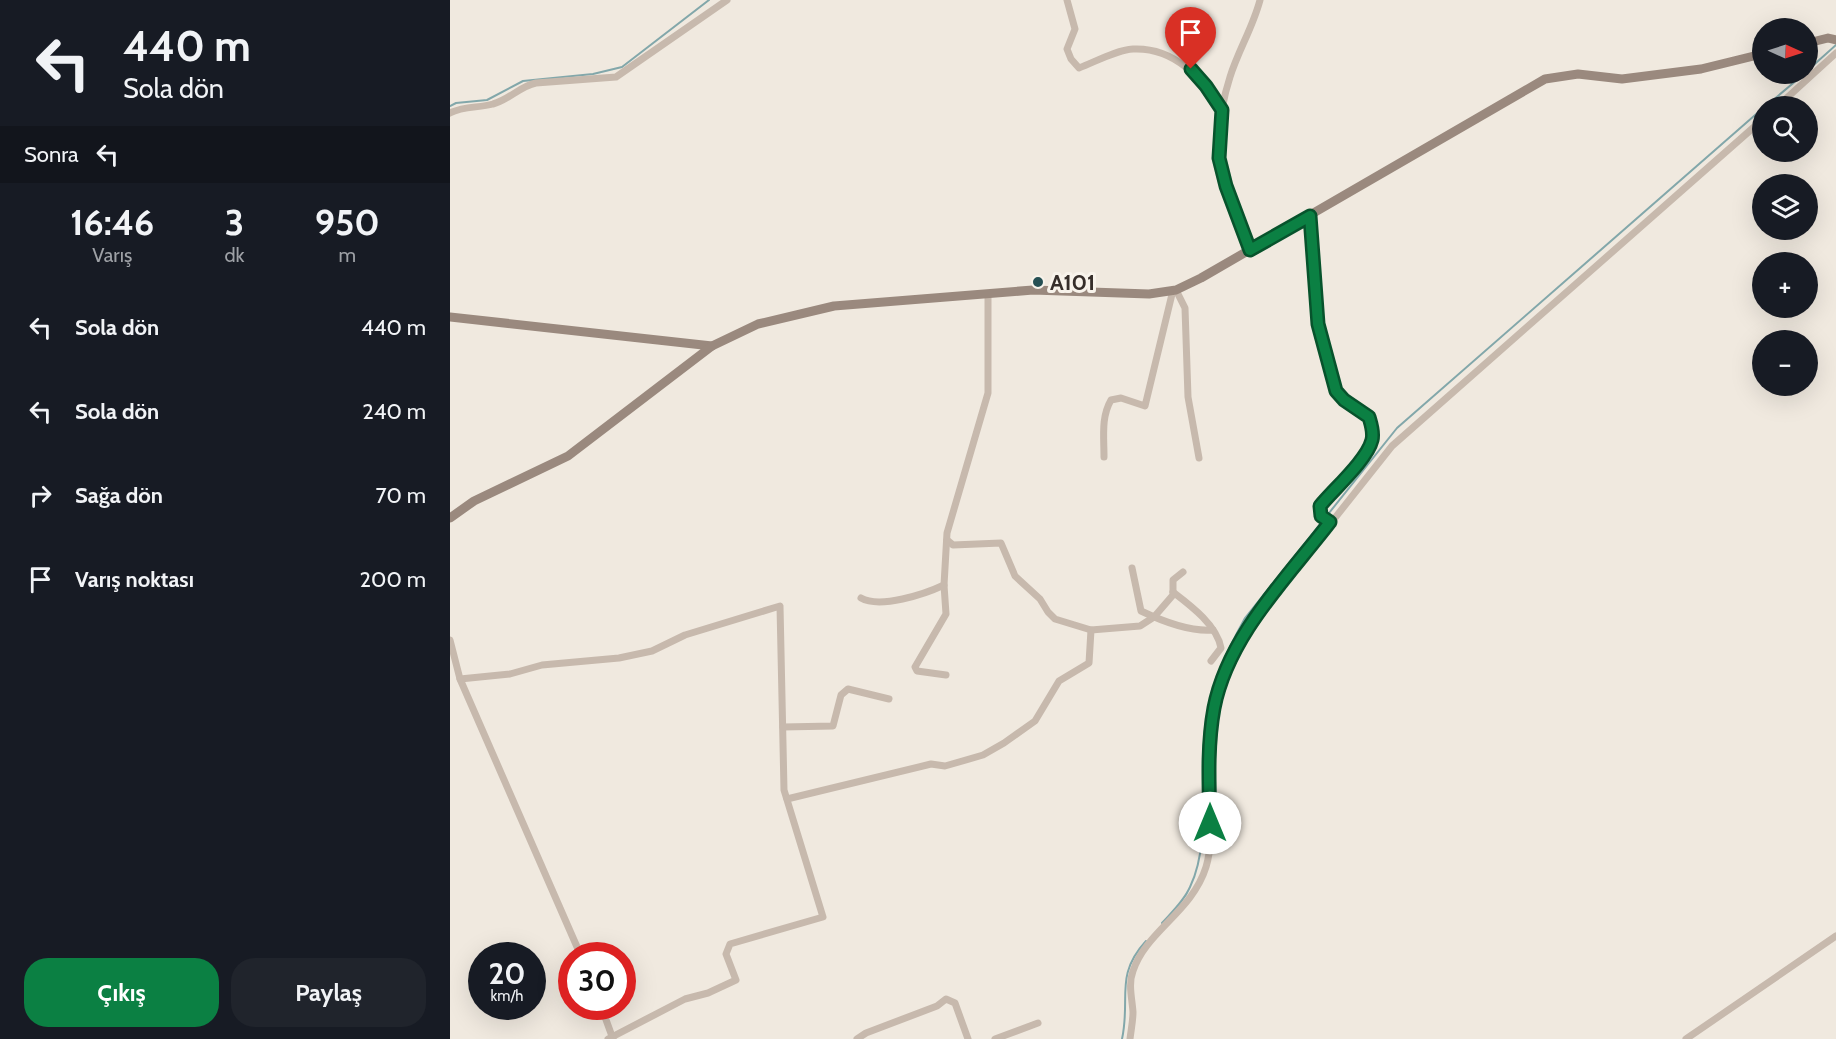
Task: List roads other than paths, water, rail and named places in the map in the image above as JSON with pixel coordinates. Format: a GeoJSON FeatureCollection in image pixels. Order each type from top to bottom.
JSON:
{"type":"FeatureCollection","features":[{"type":"Feature","properties":{"kind":"street"},"geometry":{"type":"LineString","coordinates":[[450,113],[457,109],[495,104],[525,85],[616,77],[718,4],[727,0]]}},
{"type":"Feature","properties":{"kind":"street"},"geometry":{"type":"LineString","coordinates":[[1066,0],[1075,28],[1067,49],[1071,59],[1079,68],[1131,49],[1173,57],[1191,69],[1222,110]]}},
{"type":"Feature","properties":{"kind":"street"},"geometry":{"type":"LineString","coordinates":[[1250,250],[1226,186],[1219,158],[1222,110],[1230,77],[1260,0]]}},
{"type":"Feature","properties":{"kind":"street"},"geometry":{"type":"LineString","coordinates":[[1789,96],[1836,53]]}},
{"type":"Feature","properties":{"kind":"street"},"geometry":{"type":"LineString","coordinates":[[450,518],[474,501],[568,456],[712,346],[758,324],[834,306],[1033,290],[1149,294],[1175,290],[1310,216],[1545,79],[1578,74],[1622,79],[1701,69],[1752,56]]}},
{"type":"Feature","properties":{"kind":"street"},"geometry":{"type":"LineString","coordinates":[[1130,1039],[1133,1014],[1130,991],[1132,973],[1137,961],[1188,903],[1206,866],[1210,839],[1209,742],[1214,706],[1224,675],[1238,645],[1254,620],[1329,522],[1392,446],[1752,129]]}},
{"type":"Feature","properties":{"kind":"street"},"geometry":{"type":"LineString","coordinates":[[1310,216],[1318,324],[1336,391],[1344,400],[1369,417],[1373,437],[1370,446],[1341,484],[1320,506],[1321,516],[1329,522]]}},
{"type":"Feature","properties":{"kind":"street"},"geometry":{"type":"LineString","coordinates":[[1104,457],[1106,409],[1111,400],[1121,398],[1145,406],[1175,290]]}},
{"type":"Feature","properties":{"kind":"street"},"geometry":{"type":"LineString","coordinates":[[1175,290],[1185,308],[1188,398],[1199,458]]}},
{"type":"Feature","properties":{"kind":"street"},"geometry":{"type":"LineString","coordinates":[[946,675],[923,673],[916,671],[915,667],[945,614],[946,540],[988,393],[988,294]]}},
{"type":"Feature","properties":{"kind":"street"},"geometry":{"type":"LineString","coordinates":[[450,317],[712,346]]}},
{"type":"Feature","properties":{"kind":"street"},"geometry":{"type":"LineString","coordinates":[[946,540],[953,545],[1001,543],[1015,576],[1040,600],[1055,619],[1090,630],[1140,626],[1154,617],[1173,592],[1173,580],[1183,572]]}},
{"type":"Feature","properties":{"kind":"street"},"geometry":{"type":"LineString","coordinates":[[1132,568],[1141,611],[1202,631],[1213,630]]}},
{"type":"Feature","properties":{"kind":"street"},"geometry":{"type":"LineString","coordinates":[[861,598],[868,602],[879,603],[926,594],[944,585]]}},
{"type":"Feature","properties":{"kind":"street"},"geometry":{"type":"LineString","coordinates":[[1173,592],[1213,630],[1219,639],[1221,648],[1210,661]]}},
{"type":"Feature","properties":{"kind":"street"},"geometry":{"type":"LineString","coordinates":[[460,679],[510,674],[542,665],[652,651],[685,635],[780,606],[784,789],[823,917],[730,944],[726,954],[736,980],[708,993],[685,999],[611,1038],[605,1020]]}},
{"type":"Feature","properties":{"kind":"street"},"geometry":{"type":"LineString","coordinates":[[787,799],[931,764],[945,766],[983,755],[1005,743],[1035,721],[1059,681],[1089,663],[1090,630]]}},
{"type":"Feature","properties":{"kind":"street"},"geometry":{"type":"LineString","coordinates":[[450,640],[460,679],[575,942]]}},
{"type":"Feature","properties":{"kind":"street"},"geometry":{"type":"LineString","coordinates":[[783,727],[833,726],[841,695],[848,689],[889,699]]}},
{"type":"Feature","properties":{"kind":"street"},"geometry":{"type":"LineString","coordinates":[[1686,1039],[1836,936]]}},
{"type":"Feature","properties":{"kind":"street"},"geometry":{"type":"LineString","coordinates":[[857,1039],[866,1033],[937,1006],[946,999],[955,1003],[968,1039]]}},
{"type":"Feature","properties":{"kind":"street"},"geometry":{"type":"LineString","coordinates":[[995,1039],[1038,1023]]}},
{"type":"Feature","properties":{"kind":"waterway"},"geometry":{"type":"LineString","coordinates":[[450,106],[456,103],[487,100],[523,81],[593,74],[622,67],[709,0]]}},
{"type":"Feature","properties":{"kind":"waterway"},"geometry":{"type":"LineString","coordinates":[[1818,61],[1836,45]]}},
{"type":"Feature","properties":{"kind":"waterway"},"geometry":{"type":"LineString","coordinates":[[1778,96],[1792,84]]}},
{"type":"Feature","properties":{"kind":"waterway"},"geometry":{"type":"LineString","coordinates":[[1162,923],[1184,897],[1197,869],[1203,828],[1204,740],[1208,707],[1221,667],[1245,618],[1397,428],[1752,118]]}},
{"type":"Feature","properties":{"kind":"waterway"},"geometry":{"type":"LineString","coordinates":[[1122,1039],[1127,977],[1130,965],[1146,941]]}},
{"type":"Feature","properties":{"kind":"place","name":"A101"},"geometry":{"type":"Point","coordinates":[1038,282]}}]}
